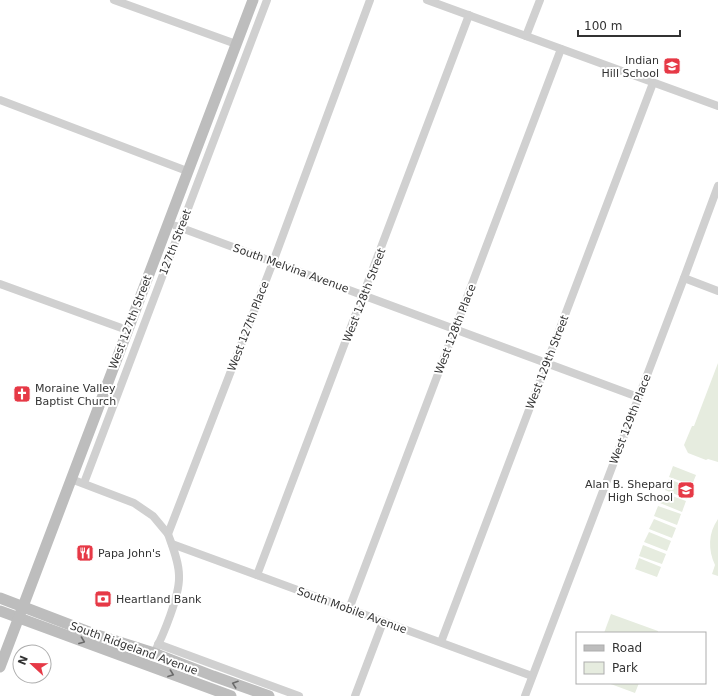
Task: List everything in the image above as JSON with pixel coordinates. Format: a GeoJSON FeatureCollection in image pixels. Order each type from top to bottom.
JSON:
{"type":"FeatureCollection","features":[{"type":"Feature","properties":{"kind":"main road","name":"West 127th Street"},"geometry":{"type":"LineString","coordinates":[[0,667],[253,0]]}},
{"type":"Feature","properties":{"kind":"main road","name":"South Ridgeland Avenue"},"geometry":{"type":"LineString","coordinates":[[0,598],[21,612],[231,696]]}},
{"type":"Feature","properties":{"kind":"main road","name":"South Ridgeland Avenue"},"geometry":{"type":"LineString","coordinates":[[0,611],[21,612],[94,634],[156,649],[213,676],[268,696]]}},
{"type":"Feature","properties":{"kind":"street"},"geometry":{"type":"LineString","coordinates":[[114,0],[236,44]]}},
{"type":"Feature","properties":{"kind":"street","name":"127th Street"},"geometry":{"type":"LineString","coordinates":[[84,483],[267,0]]}},
{"type":"Feature","properties":{"kind":"street","name":"West 127th Place"},"geometry":{"type":"LineString","coordinates":[[168,534],[273,262],[370,0]]}},
{"type":"Feature","properties":{"kind":"street"},"geometry":{"type":"LineString","coordinates":[[427,0],[718,106]]}},
{"type":"Feature","properties":{"kind":"street"},"geometry":{"type":"LineString","coordinates":[[526,36],[540,0]]}},
{"type":"Feature","properties":{"kind":"street","name":"West 128th Street"},"geometry":{"type":"LineString","coordinates":[[257,575],[469,15]]}},
{"type":"Feature","properties":{"kind":"street","name":"West 128th Place"},"geometry":{"type":"LineString","coordinates":[[349,609],[561,49]]}},
{"type":"Feature","properties":{"kind":"street","name":"West 129th Street"},"geometry":{"type":"LineString","coordinates":[[441,642],[653,83]]}},
{"type":"Feature","properties":{"kind":"street"},"geometry":{"type":"LineString","coordinates":[[0,100],[187,172]]}},
{"type":"Feature","properties":{"kind":"street","name":"West 129th Place"},"geometry":{"type":"LineString","coordinates":[[525,696],[718,186]]}},
{"type":"Feature","properties":{"kind":"street","name":"South Melvina Avenue"},"geometry":{"type":"LineString","coordinates":[[168,223],[638,397]]}},
{"type":"Feature","properties":{"kind":"street"},"geometry":{"type":"LineString","coordinates":[[684,278],[718,291]]}},
{"type":"Feature","properties":{"kind":"street"},"geometry":{"type":"LineString","coordinates":[[0,284],[127,330]]}},
{"type":"Feature","properties":{"kind":"street"},"geometry":{"type":"LineString","coordinates":[[71,479],[124,499],[144,509],[153,516],[168,534],[176,557],[179,577],[173,605],[156,649],[299,696]]}},
{"type":"Feature","properties":{"kind":"street","name":"South Mobile Avenue"},"geometry":{"type":"LineString","coordinates":[[172,544],[532,676]]}},
{"type":"Feature","properties":{"kind":"street"},"geometry":{"type":"LineString","coordinates":[[355,696],[383,622]]}},
{"type":"Feature","properties":{"kind":"green space"},"geometry":{"type":"Polygon","coordinates":[[[718,363],[718,462],[708,459],[706,460],[688,453],[684,445],[692,426],[694,426],[718,363]]]}},
{"type":"Feature","properties":{"kind":"green space"},"geometry":{"type":"Polygon","coordinates":[[[673,466],[696,475],[692,485],[669,477],[673,466]]]}},
{"type":"Feature","properties":{"kind":"green space"},"geometry":{"type":"Polygon","coordinates":[[[669,479],[691,488],[687,499],[665,490],[669,479]]]}},
{"type":"Feature","properties":{"kind":"green space"},"geometry":{"type":"Polygon","coordinates":[[[664,493],[686,501],[682,512],[660,503],[664,493]]]}},
{"type":"Feature","properties":{"kind":"green space"},"geometry":{"type":"Polygon","coordinates":[[[658,506],[681,514],[677,525],[654,516],[658,506]]]}},
{"type":"Feature","properties":{"kind":"green space"},"geometry":{"type":"Polygon","coordinates":[[[654,519],[676,528],[672,538],[649,529],[654,519]]]}},
{"type":"Feature","properties":{"kind":"green space"},"geometry":{"type":"Polygon","coordinates":[[[718,519],[718,576],[712,574],[715,565],[711,553],[710,542],[712,530],[718,519]]]}},
{"type":"Feature","properties":{"kind":"green space"},"geometry":{"type":"Polygon","coordinates":[[[649,532],[671,541],[667,551],[644,542],[649,532]]]}},
{"type":"Feature","properties":{"kind":"green space"},"geometry":{"type":"Polygon","coordinates":[[[643,545],[666,554],[662,564],[639,556],[643,545]]]}},
{"type":"Feature","properties":{"kind":"green space"},"geometry":{"type":"Polygon","coordinates":[[[639,558],[661,567],[657,577],[635,569],[639,558]]]}},
{"type":"Feature","properties":{"kind":"green space"},"geometry":{"type":"Polygon","coordinates":[[[611,614],[658,631],[658,632],[604,632],[611,614]]]}},
{"type":"Feature","properties":{"kind":"green space"},"geometry":{"type":"Polygon","coordinates":[[[611,684],[639,684],[635,693],[611,684]]]}},
{"type":"Feature","properties":{"kind":"place","name":"Indian Hill School"},"geometry":{"type":"Point","coordinates":[672,66]}},
{"type":"Feature","properties":{"kind":"place","name":"Moraine Valley Baptist Church"},"geometry":{"type":"Point","coordinates":[22,394]}},
{"type":"Feature","properties":{"kind":"place","name":"Alan B. Shepard High School"},"geometry":{"type":"Point","coordinates":[686,490]}},
{"type":"Feature","properties":{"kind":"place","name":"Papa John's"},"geometry":{"type":"Point","coordinates":[85,553]}},
{"type":"Feature","properties":{"kind":"place","name":"Heartland Bank"},"geometry":{"type":"Point","coordinates":[103,599]}}]}
